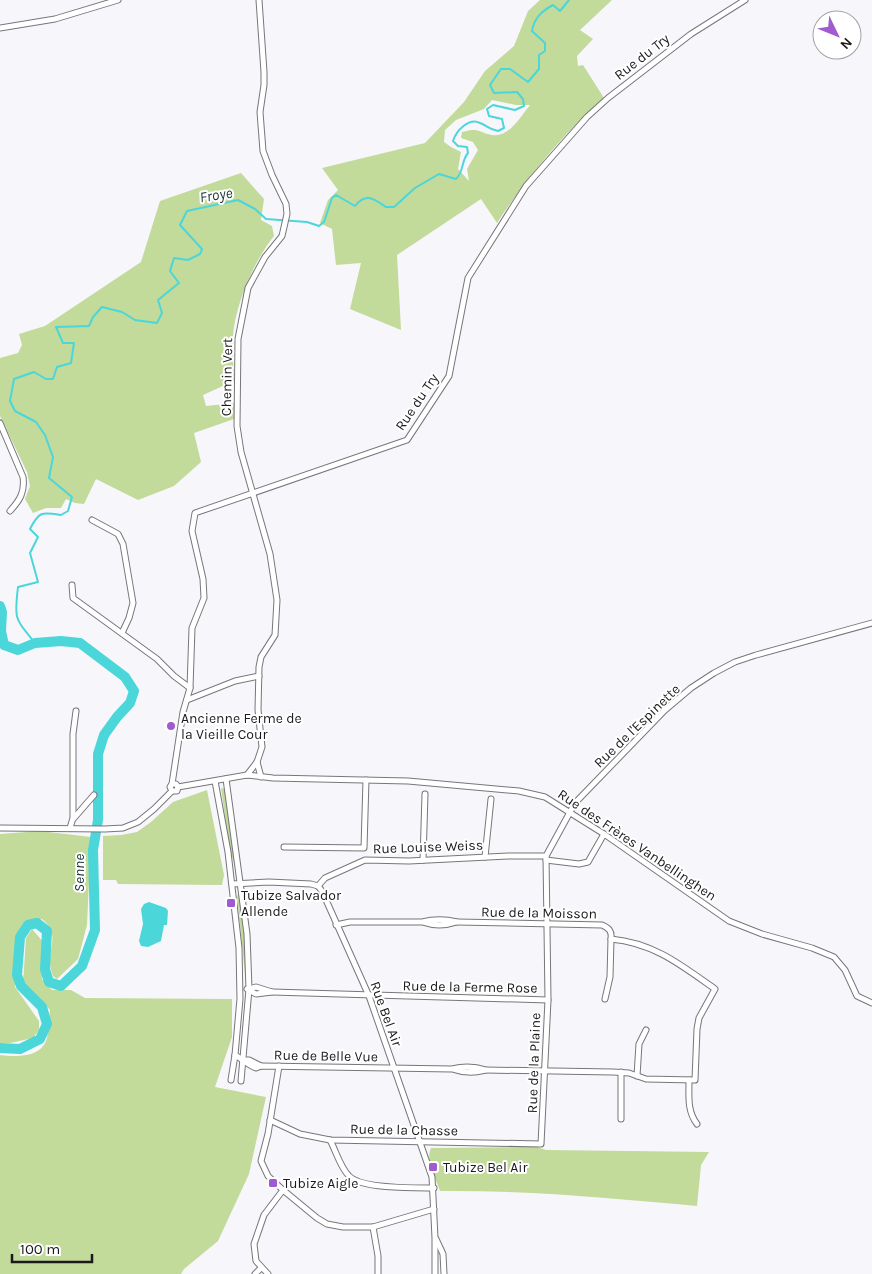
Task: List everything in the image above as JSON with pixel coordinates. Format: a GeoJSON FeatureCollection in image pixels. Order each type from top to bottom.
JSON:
{"type":"FeatureCollection","features":[{"type":"Feature","properties":{"kind":"street"},"geometry":{"type":"LineString","coordinates":[[0,28],[55,19],[118,0]]}},
{"type":"Feature","properties":{"kind":"street","name":"Chemin Vert"},"geometry":{"type":"LineString","coordinates":[[259,0],[264,72],[260,112],[263,150],[272,175],[286,204],[287,214],[282,236],[265,257],[248,288],[238,339],[237,426],[241,452],[270,554],[277,600],[275,635],[261,658],[259,676],[258,710],[262,748],[258,762],[261,777]]}},
{"type":"Feature","properties":{"kind":"street","name":"Rue du Try"},"geometry":{"type":"LineString","coordinates":[[175,785],[183,712],[190,688],[192,628],[204,598],[203,579],[192,531],[195,514],[407,440],[448,376],[468,278],[526,186],[587,117],[608,98],[690,34],[745,0]]}},
{"type":"Feature","properties":{"kind":"street"},"geometry":{"type":"LineString","coordinates":[[0,423],[23,477],[24,485],[20,499],[10,511]]}},
{"type":"Feature","properties":{"kind":"street"},"geometry":{"type":"LineString","coordinates":[[92,520],[118,534],[123,544],[133,603],[122,633]]}},
{"type":"Feature","properties":{"kind":"street"},"geometry":{"type":"LineString","coordinates":[[72,585],[74,598],[157,659],[174,676],[190,688]]}},
{"type":"Feature","properties":{"kind":"street","name":"Rue de l'Espinette"},"geometry":{"type":"LineString","coordinates":[[546,858],[575,803],[665,710],[691,688],[736,662],[872,623]]}},
{"type":"Feature","properties":{"kind":"street"},"geometry":{"type":"LineString","coordinates":[[187,700],[235,681],[259,676]]}},
{"type":"Feature","properties":{"kind":"street"},"geometry":{"type":"LineString","coordinates":[[70,828],[73,818],[73,734],[76,711]]}},
{"type":"Feature","properties":{"kind":"street"},"geometry":{"type":"LineString","coordinates":[[247,775],[258,762]]}},
{"type":"Feature","properties":{"kind":"street","name":"Rue des Frères Vanbellinghen"},"geometry":{"type":"LineString","coordinates":[[0,828],[123,828],[138,822],[172,791],[176,791],[175,785],[215,781],[247,775],[408,781],[530,793],[544,797],[570,812],[729,921],[762,934],[812,948],[834,957],[845,970],[857,996],[872,1003]]}},
{"type":"Feature","properties":{"kind":"street"},"geometry":{"type":"LineString","coordinates":[[226,779],[247,934],[250,989],[241,1081]]}},
{"type":"Feature","properties":{"kind":"street"},"geometry":{"type":"LineString","coordinates":[[284,848],[364,848],[366,780]]}},
{"type":"Feature","properties":{"kind":"street"},"geometry":{"type":"LineString","coordinates":[[215,781],[228,852],[239,948],[240,987],[235,1055],[231,1080]]}},
{"type":"Feature","properties":{"kind":"street"},"geometry":{"type":"LineString","coordinates":[[423,860],[425,794]]}},
{"type":"Feature","properties":{"kind":"street"},"geometry":{"type":"LineString","coordinates":[[73,818],[94,795]]}},
{"type":"Feature","properties":{"kind":"street"},"geometry":{"type":"LineString","coordinates":[[485,856],[491,799]]}},
{"type":"Feature","properties":{"kind":"street","name":"Rue Louise Weiss"},"geometry":{"type":"LineString","coordinates":[[318,886],[326,878],[366,860],[423,860],[485,856],[546,858],[579,864],[588,862],[604,834]]}},
{"type":"Feature","properties":{"kind":"street","name":"Rue de la Plaine"},"geometry":{"type":"LineString","coordinates":[[541,1144],[543,1071],[548,1000],[546,858]]}},
{"type":"Feature","properties":{"kind":"street"},"geometry":{"type":"LineString","coordinates":[[232,884],[269,882],[318,886]]}},
{"type":"Feature","properties":{"kind":"street","name":"Rue Bel Air"},"geometry":{"type":"LineString","coordinates":[[318,886],[322,891],[369,996],[432,1177],[436,1238],[435,1274]]}},
{"type":"Feature","properties":{"kind":"street","name":"Rue de la Moisson"},"geometry":{"type":"LineString","coordinates":[[336,925],[350,922],[422,922],[432,925],[448,925],[457,922],[602,925],[610,931],[611,939]]}},
{"type":"Feature","properties":{"kind":"street"},"geometry":{"type":"LineString","coordinates":[[605,999],[610,977],[611,939],[627,940],[654,949],[669,957],[715,989],[699,1018],[689,1106],[691,1117],[697,1124]]}},
{"type":"Feature","properties":{"kind":"street","name":"Rue de la Ferme Rose"},"geometry":{"type":"LineString","coordinates":[[240,987],[250,989],[256,994],[272,992],[548,1000]]}},
{"type":"Feature","properties":{"kind":"street"},"geometry":{"type":"LineString","coordinates":[[637,1076],[639,1044],[646,1030]]}},
{"type":"Feature","properties":{"kind":"street","name":"Rue de Belle Vue"},"geometry":{"type":"LineString","coordinates":[[235,1055],[261,1066],[452,1069],[475,1073],[486,1070],[621,1072],[646,1078],[692,1080]]}},
{"type":"Feature","properties":{"kind":"street"},"geometry":{"type":"LineString","coordinates":[[279,1066],[261,1161],[268,1176],[283,1190],[317,1218],[328,1224],[343,1227],[374,1227],[434,1209]]}},
{"type":"Feature","properties":{"kind":"street"},"geometry":{"type":"LineString","coordinates":[[621,1072],[621,1119]]}},
{"type":"Feature","properties":{"kind":"street","name":"Rue de la Chasse"},"geometry":{"type":"LineString","coordinates":[[270,1120],[300,1134],[312,1138],[330,1140],[541,1144]]}},
{"type":"Feature","properties":{"kind":"street"},"geometry":{"type":"LineString","coordinates":[[330,1140],[349,1176],[360,1182],[386,1186],[434,1188]]}},
{"type":"Feature","properties":{"kind":"street"},"geometry":{"type":"LineString","coordinates":[[268,1274],[256,1261],[254,1244],[264,1215],[283,1190]]}},
{"type":"Feature","properties":{"kind":"street"},"geometry":{"type":"LineString","coordinates":[[374,1227],[378,1256],[378,1274]]}},
{"type":"Feature","properties":{"kind":"street","name":"Rue Bel Air"},"geometry":{"type":"LineString","coordinates":[[436,1238],[443,1254],[444,1274]]}},
{"type":"Feature","properties":{"kind":"street"},"geometry":{"type":"LineString","coordinates":[[255,1274],[261,1268]]}},
{"type":"Feature","properties":{"kind":"green space"},"geometry":{"type":"Polygon","coordinates":[[[540,0],[612,0],[580,30],[593,39],[577,56],[578,66],[583,65],[604,98],[574,126],[546,157],[497,223],[481,199],[397,255],[401,330],[350,309],[361,263],[336,265],[332,229],[320,223],[328,200],[338,190],[322,168],[425,143],[464,102],[485,71],[514,46],[528,11],[540,0]],[[492,100],[484,109],[456,120],[445,130],[444,142],[461,152],[458,169],[469,181],[467,169],[478,150],[473,142],[461,138],[462,132],[475,130],[492,135],[504,133],[514,125],[530,105],[516,105],[492,100]]]}},
{"type":"Feature","properties":{"kind":"green space"},"geometry":{"type":"Polygon","coordinates":[[[241,173],[264,199],[261,220],[272,226],[274,236],[253,270],[238,310],[232,341],[234,381],[203,395],[206,406],[235,403],[234,419],[194,433],[201,462],[174,486],[138,500],[96,479],[84,504],[66,499],[61,508],[46,508],[33,513],[25,499],[30,486],[27,472],[0,416],[0,358],[18,353],[22,345],[19,334],[45,326],[141,262],[160,201],[241,173]]]}},
{"type":"Feature","properties":{"kind":"green space"},"geometry":{"type":"Polygon","coordinates":[[[221,788],[225,789],[237,875],[230,852],[221,788]]]}},
{"type":"Feature","properties":{"kind":"green space"},"geometry":{"type":"Polygon","coordinates":[[[207,790],[224,875],[222,885],[118,884],[116,880],[103,880],[103,836],[137,832],[173,802],[207,790]]]}},
{"type":"Feature","properties":{"kind":"green space"},"geometry":{"type":"Polygon","coordinates":[[[40,831],[91,837],[87,925],[78,959],[57,979],[53,976],[50,967],[52,935],[47,924],[42,919],[34,920],[20,928],[15,987],[39,1021],[39,1030],[33,1038],[0,1043],[0,834],[40,831]]]}},
{"type":"Feature","properties":{"kind":"green space"},"geometry":{"type":"Polygon","coordinates":[[[237,895],[240,896],[246,939],[248,985],[246,984],[237,895]]]}},
{"type":"Feature","properties":{"kind":"green space"},"geometry":{"type":"Polygon","coordinates":[[[32,929],[44,943],[42,979],[52,990],[71,990],[85,998],[232,999],[232,1037],[215,1087],[266,1097],[249,1174],[218,1241],[184,1269],[181,1274],[0,1274],[0,1055],[21,1056],[34,1053],[44,1045],[49,1028],[50,1010],[23,983],[26,938],[32,929]]]}},
{"type":"Feature","properties":{"kind":"green space"},"geometry":{"type":"Polygon","coordinates":[[[537,1147],[546,1150],[709,1152],[701,1165],[697,1206],[536,1193],[440,1191],[429,1158],[431,1148],[537,1147]]]}},
{"type":"Feature","properties":{"kind":"water"},"geometry":{"type":"Polygon","coordinates":[[[149,902],[166,908],[168,911],[167,925],[164,925],[161,941],[148,947],[141,946],[139,941],[143,924],[141,909],[144,904],[149,902]]]}},
{"type":"Feature","properties":{"kind":"waterway","name":"Froye"},"geometry":{"type":"LineString","coordinates":[[35,643],[23,628],[16,613],[18,587],[38,582],[30,553],[38,537],[30,529],[36,519],[42,514],[61,515],[68,511],[72,497],[49,478],[53,457],[45,435],[36,422],[15,411],[10,401],[14,379],[34,372],[46,379],[53,379],[57,367],[71,363],[74,343],[63,343],[56,327],[89,326],[93,317],[102,307],[122,312],[135,320],[157,323],[162,313],[158,300],[179,283],[170,271],[174,258],[188,260],[200,254],[202,249],[180,225],[187,211],[238,200],[255,209],[266,219],[307,222],[319,226],[324,222],[332,198],[336,195],[355,206],[363,199],[370,198],[386,207],[394,207],[415,188],[439,174],[456,179],[468,153],[467,147],[458,146],[453,141],[457,133],[467,123],[472,122],[483,124],[498,131],[504,128],[502,119],[489,116],[487,109],[493,105],[515,110],[524,106],[523,99],[517,92],[494,93],[490,85],[501,69],[510,69],[528,82],[539,69],[539,55],[545,51],[545,43],[532,31],[535,22],[539,15],[549,7],[553,5],[560,11],[569,0]]}},
{"type":"Feature","properties":{"kind":"waterway","name":"Senne"},"geometry":{"type":"LineString","coordinates":[[0,606],[2,612],[1,631],[4,645],[18,650],[35,643],[61,641],[80,643],[125,677],[134,691],[130,703],[104,735],[98,754],[98,820],[93,850],[95,930],[82,966],[61,986],[49,982],[45,969],[47,931],[37,923],[28,925],[20,937],[17,975],[21,986],[42,1007],[47,1024],[40,1039],[20,1049],[0,1048]]}},
{"type":"Feature","properties":{"kind":"place","name":"Ancienne Ferme de la Vieille Cour"},"geometry":{"type":"Point","coordinates":[171,726]}},
{"type":"Feature","properties":{"kind":"place","name":"Tubize Salvador Allende"},"geometry":{"type":"Point","coordinates":[231,903]}},
{"type":"Feature","properties":{"kind":"place","name":"Tubize Bel Air"},"geometry":{"type":"Point","coordinates":[433,1167]}},
{"type":"Feature","properties":{"kind":"place","name":"Tubize Aigle"},"geometry":{"type":"Point","coordinates":[273,1183]}}]}
